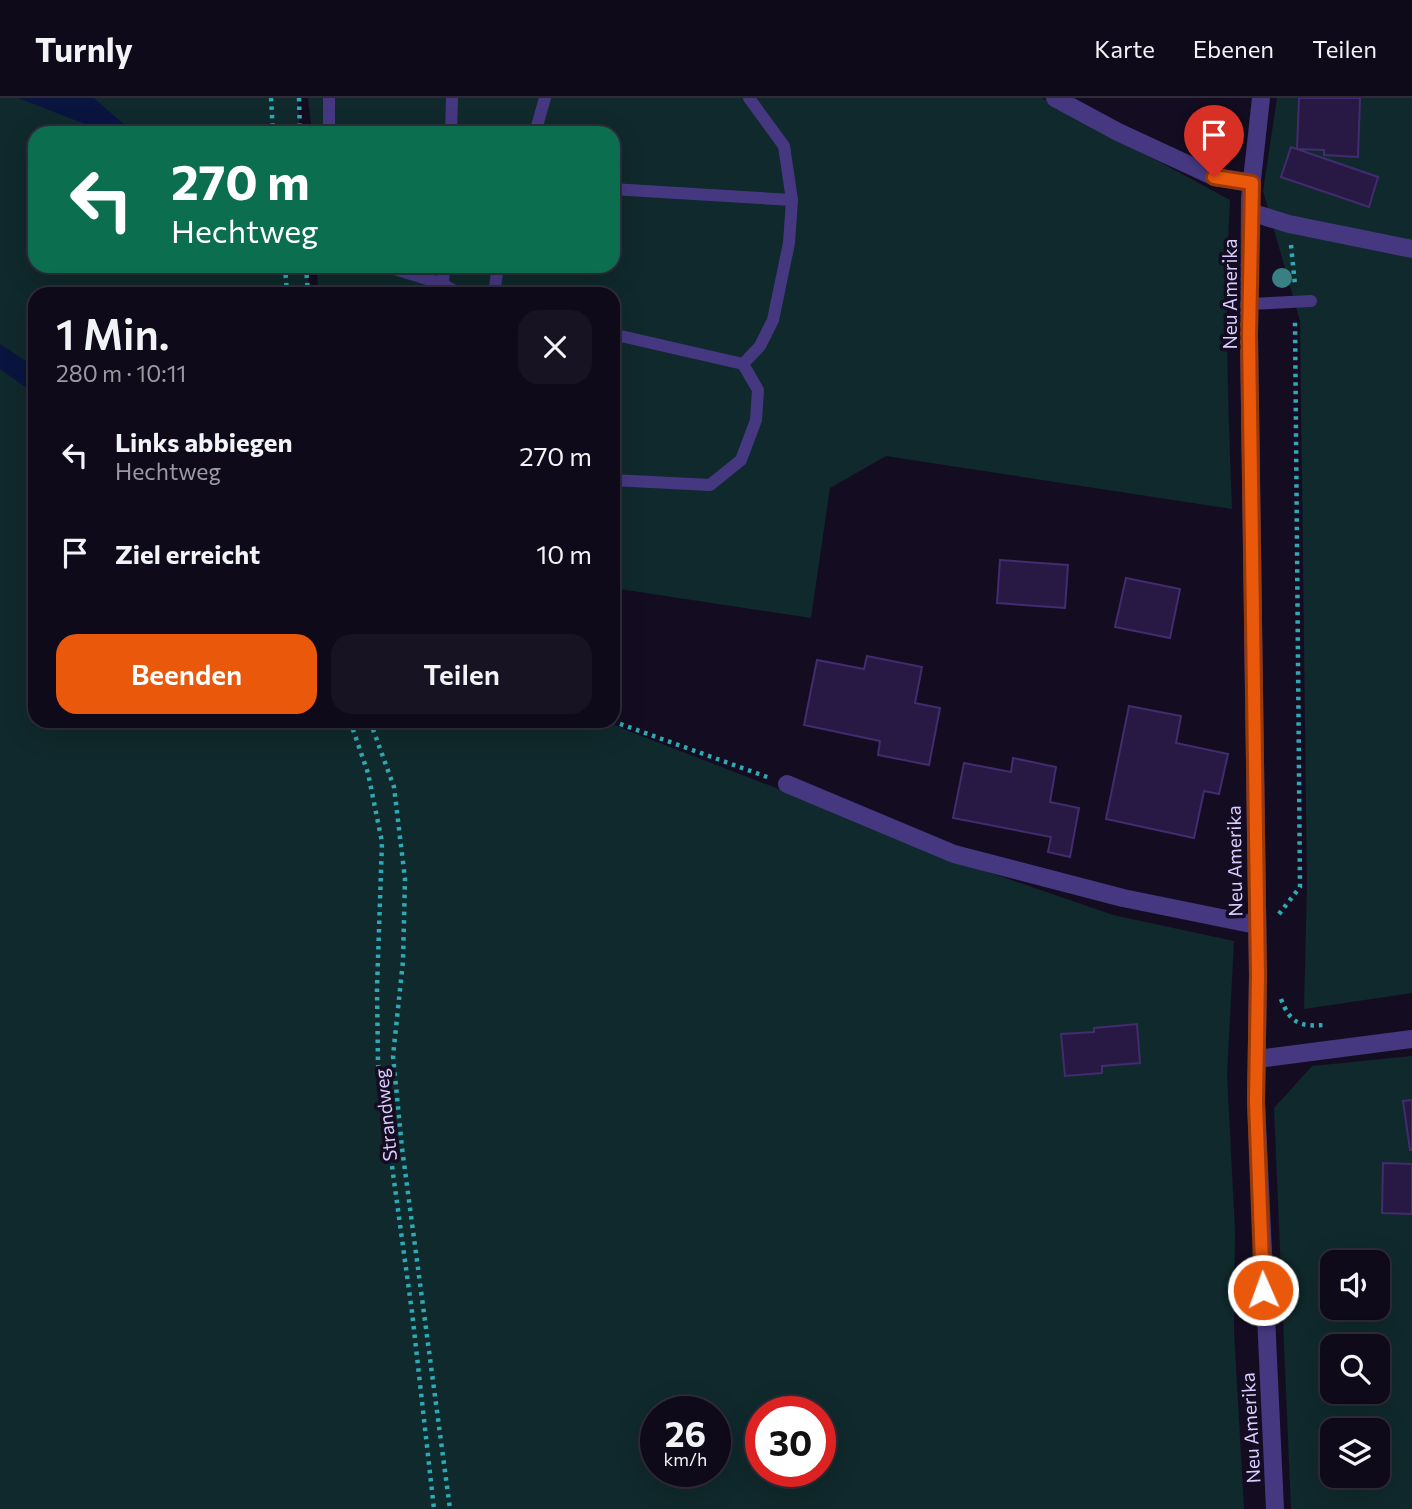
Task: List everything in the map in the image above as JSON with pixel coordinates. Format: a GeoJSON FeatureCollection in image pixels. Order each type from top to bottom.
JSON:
{"type":"FeatureCollection","features":[{"type":"Feature","properties":{"kind":"street"},"geometry":{"type":"LineString","coordinates":[[1055,98],[1118,132],[1214,177],[1252,183]]}},
{"type":"Feature","properties":{"kind":"street","name":"Neu Amerika"},"geometry":{"type":"LineString","coordinates":[[1261,98],[1250,212],[1249,304],[1257,1129],[1275,1509]]}},
{"type":"Feature","properties":{"kind":"street","name":"Neu Amerika"},"geometry":{"type":"LineString","coordinates":[[1250,212],[1289,224],[1412,249]]}},
{"type":"Feature","properties":{"kind":"street"},"geometry":{"type":"LineString","coordinates":[[787,784],[954,855],[1123,898],[1256,925]]}},
{"type":"Feature","properties":{"kind":"street"},"geometry":{"type":"LineString","coordinates":[[1258,1059],[1412,1039]]}},
{"type":"Feature","properties":{"kind":"lane"},"geometry":{"type":"LineString","coordinates":[[329,98],[329,126]]}},
{"type":"Feature","properties":{"kind":"lane"},"geometry":{"type":"LineString","coordinates":[[451,126],[452,98]]}},
{"type":"Feature","properties":{"kind":"lane"},"geometry":{"type":"LineString","coordinates":[[537,126],[545,98]]}},
{"type":"Feature","properties":{"kind":"lane"},"geometry":{"type":"LineString","coordinates":[[743,364],[760,346],[773,320],[789,243],[792,200],[784,146],[749,98]]}},
{"type":"Feature","properties":{"kind":"lane"},"geometry":{"type":"LineString","coordinates":[[620,189],[792,200]]}},
{"type":"Feature","properties":{"kind":"lane"},"geometry":{"type":"LineString","coordinates":[[408,273],[448,287]]}},
{"type":"Feature","properties":{"kind":"lane"},"geometry":{"type":"LineString","coordinates":[[443,284],[444,273]]}},
{"type":"Feature","properties":{"kind":"lane"},"geometry":{"type":"LineString","coordinates":[[1249,304],[1311,301]]}},
{"type":"Feature","properties":{"kind":"lane"},"geometry":{"type":"LineString","coordinates":[[620,336],[743,364],[758,390],[756,420],[741,460],[710,485],[620,480]]}},
{"type":"Feature","properties":{"kind":"path"},"geometry":{"type":"LineString","coordinates":[[271,98],[273,126]]}},
{"type":"Feature","properties":{"kind":"path"},"geometry":{"type":"LineString","coordinates":[[299,98],[300,126]]}},
{"type":"Feature","properties":{"kind":"path"},"geometry":{"type":"LineString","coordinates":[[1276,918],[1300,887],[1295,301],[1289,224]]}},
{"type":"Feature","properties":{"kind":"path"},"geometry":{"type":"LineString","coordinates":[[620,724],[787,784]]}},
{"type":"Feature","properties":{"kind":"path","name":"Strandweg"},"geometry":{"type":"LineString","coordinates":[[352,728],[368,774],[382,842],[377,988],[378,1064],[412,1312],[434,1509]]}},
{"type":"Feature","properties":{"kind":"path","name":"Strandweg"},"geometry":{"type":"LineString","coordinates":[[373,728],[394,787],[405,879],[403,961],[393,1056],[402,1148],[450,1509]]}},
{"type":"Feature","properties":{"kind":"path"},"geometry":{"type":"LineString","coordinates":[[1279,992],[1281,1002],[1292,1018],[1304,1026],[1331,1025]]}},
{"type":"Feature","properties":{"kind":"green space"},"geometry":{"type":"Polygon","coordinates":[[[0,98],[298,98],[300,126],[28,126],[28,273],[308,273],[309,287],[28,287],[28,728],[620,727],[951,859],[1113,915],[1234,941],[1227,1075],[1235,1231],[1234,1331],[1244,1509],[0,1509],[0,98]]]}},
{"type":"Feature","properties":{"kind":"green space"},"geometry":{"type":"Polygon","coordinates":[[[308,98],[1042,98],[1230,200],[1227,316],[1232,509],[886,456],[830,488],[811,618],[620,589],[620,287],[318,287],[317,273],[620,273],[620,126],[311,126],[308,98]]]}},
{"type":"Feature","properties":{"kind":"green space"},"geometry":{"type":"Polygon","coordinates":[[[1277,98],[1412,98],[1412,993],[1304,1009],[1307,886],[1300,321],[1263,191],[1277,98]]]}},
{"type":"Feature","properties":{"kind":"green space"},"geometry":{"type":"Polygon","coordinates":[[[1412,1056],[1412,1509],[1291,1509],[1274,1108],[1312,1066],[1412,1056]]]}},
{"type":"Feature","properties":{"kind":"water"},"geometry":{"type":"Polygon","coordinates":[[[18,98],[94,98],[126,126],[90,126],[18,98]]]}},
{"type":"Feature","properties":{"kind":"water"},"geometry":{"type":"Polygon","coordinates":[[[0,344],[28,362],[28,389],[0,369],[0,344]]]}},
{"type":"Feature","properties":{"kind":"building"},"geometry":{"type":"Polygon","coordinates":[[[1299,98],[1360,98],[1358,157],[1324,155],[1324,150],[1297,149],[1299,98]]]}},
{"type":"Feature","properties":{"kind":"building"},"geometry":{"type":"Polygon","coordinates":[[[1291,147],[1378,177],[1369,207],[1281,177],[1291,147]]]}},
{"type":"Feature","properties":{"kind":"building"},"geometry":{"type":"Polygon","coordinates":[[[1000,560],[1068,565],[1065,608],[997,603],[1000,560]]]}},
{"type":"Feature","properties":{"kind":"building"},"geometry":{"type":"Polygon","coordinates":[[[1126,578],[1180,589],[1170,638],[1115,627],[1126,578]]]}},
{"type":"Feature","properties":{"kind":"building"},"geometry":{"type":"Polygon","coordinates":[[[867,656],[922,667],[915,703],[940,708],[929,765],[878,755],[880,741],[804,725],[817,660],[864,669],[867,656]]]}},
{"type":"Feature","properties":{"kind":"building"},"geometry":{"type":"Polygon","coordinates":[[[1129,706],[1181,716],[1176,743],[1228,754],[1219,794],[1204,791],[1194,838],[1106,819],[1129,706]]]}},
{"type":"Feature","properties":{"kind":"building"},"geometry":{"type":"Polygon","coordinates":[[[1013,758],[1056,767],[1050,802],[1079,808],[1070,857],[1048,852],[1051,837],[953,818],[964,763],[1011,772],[1013,758]]]}},
{"type":"Feature","properties":{"kind":"building"},"geometry":{"type":"Polygon","coordinates":[[[1137,1024],[1140,1063],[1102,1066],[1102,1073],[1065,1076],[1061,1034],[1094,1032],[1094,1028],[1137,1024]]]}},
{"type":"Feature","properties":{"kind":"building"},"geometry":{"type":"Polygon","coordinates":[[[1412,1100],[1412,1150],[1410,1150],[1403,1101],[1412,1100]]]}},
{"type":"Feature","properties":{"kind":"building"},"geometry":{"type":"Polygon","coordinates":[[[1383,1163],[1412,1164],[1412,1214],[1382,1213],[1383,1163]]]}},
{"type":"Feature","properties":{"kind":"route"},"geometry":{"type":"LineString","coordinates":[[1214,177],[1252,183],[1249,336],[1258,975],[1256,1102],[1263,1290]]}}]}
